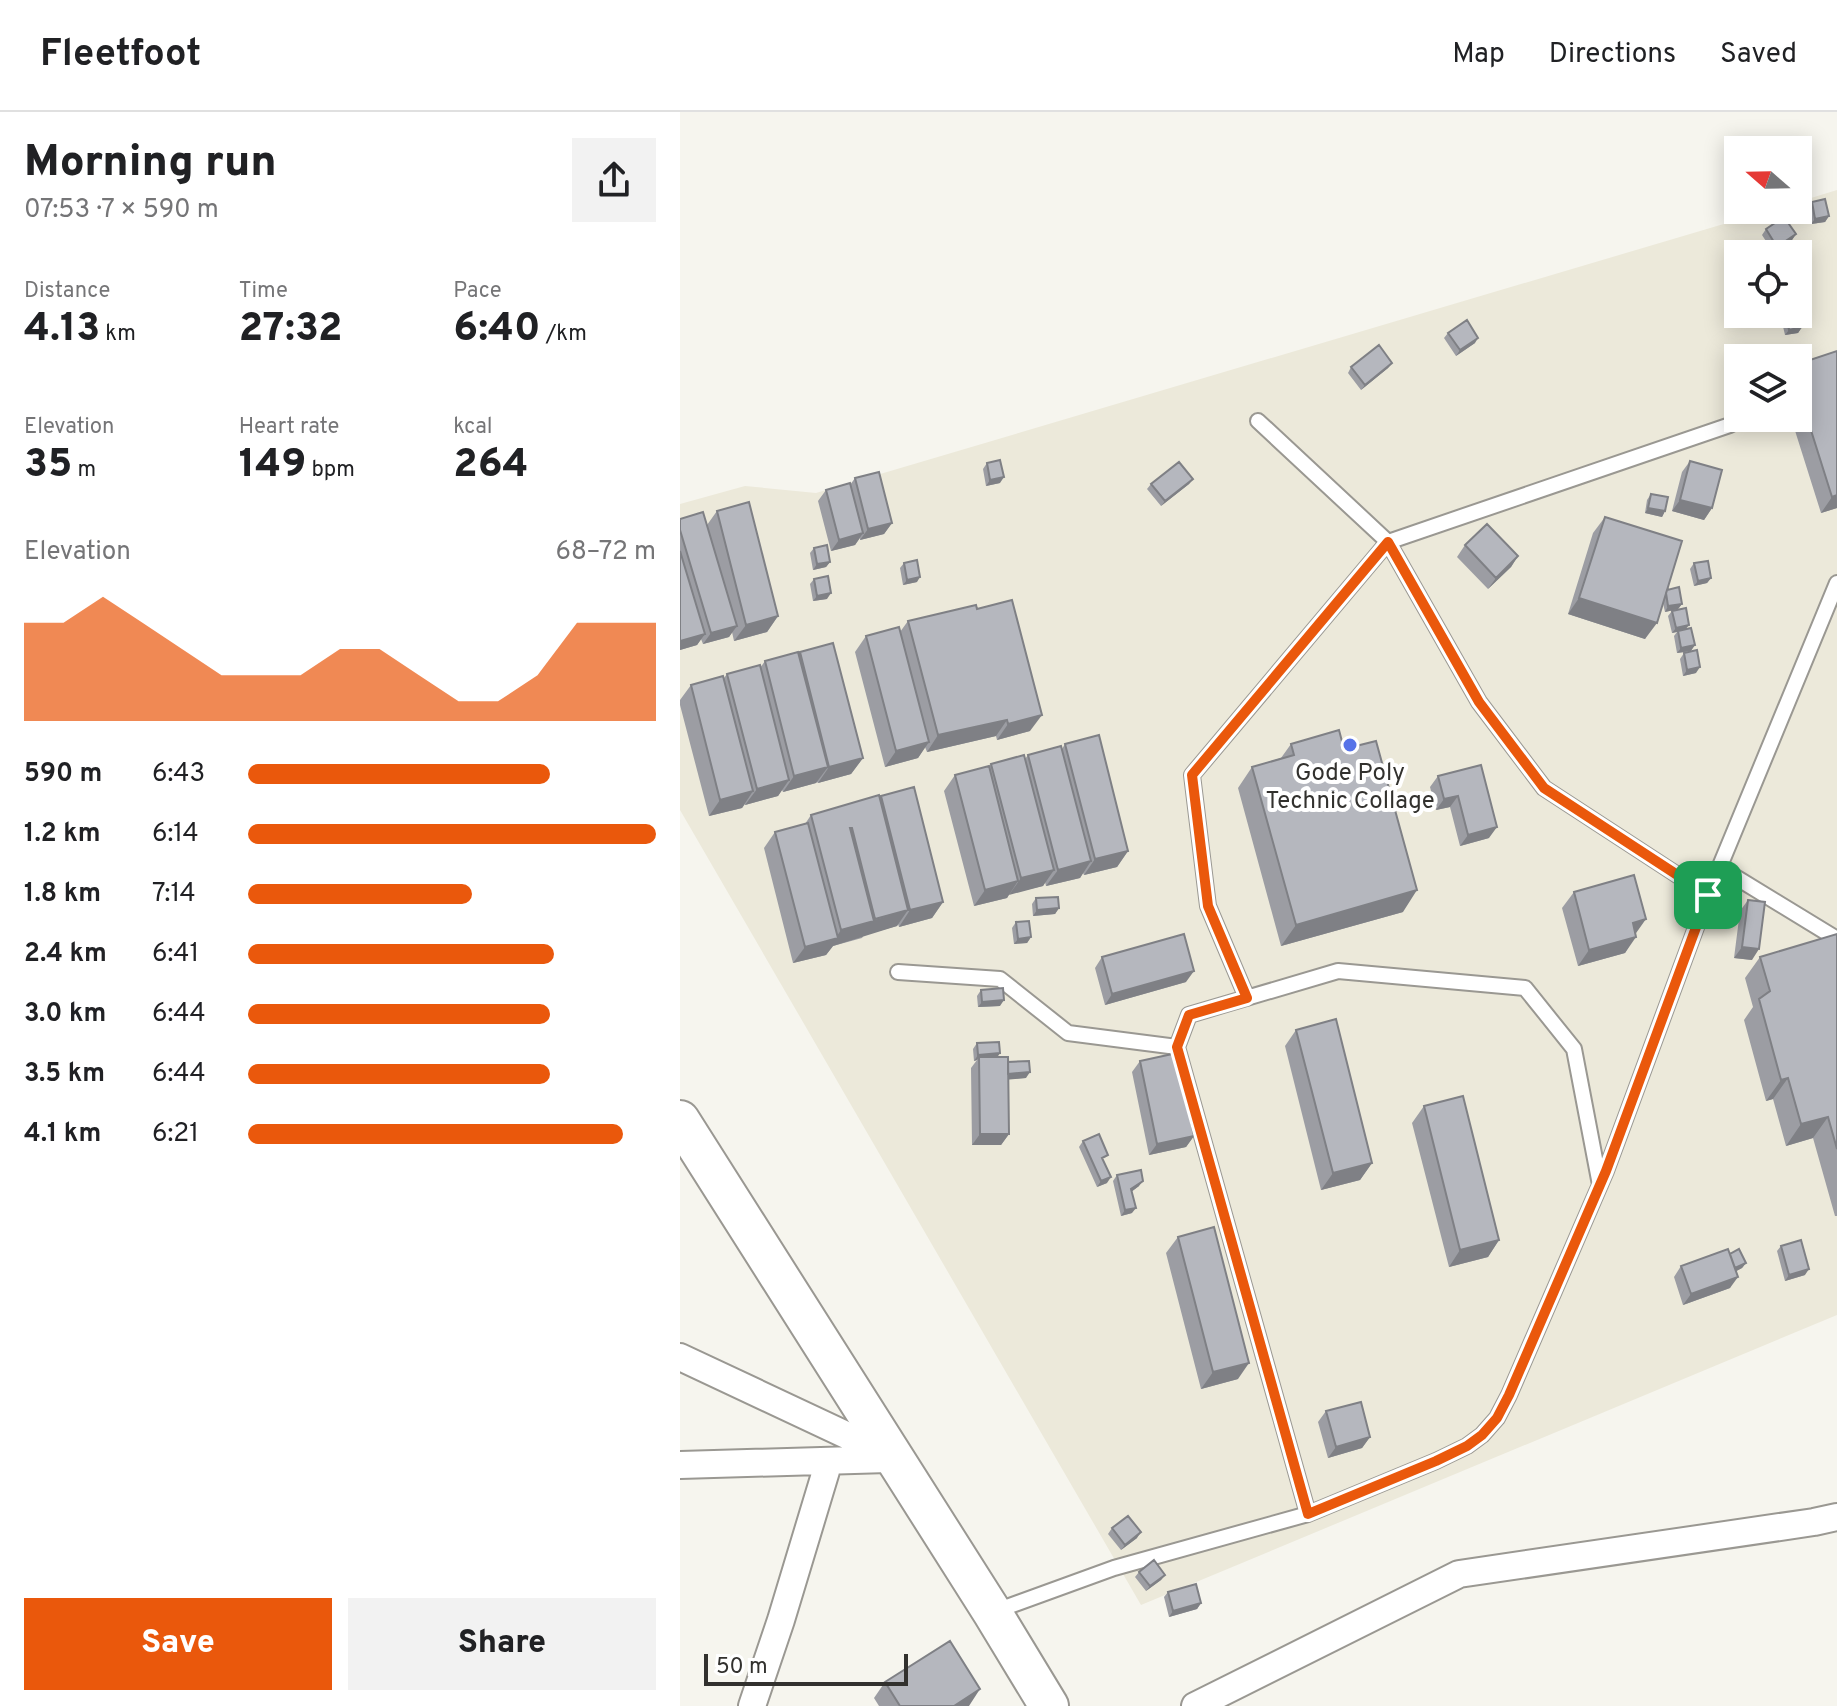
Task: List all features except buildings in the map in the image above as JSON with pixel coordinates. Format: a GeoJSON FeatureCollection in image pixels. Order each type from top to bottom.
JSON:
{"type":"FeatureCollection","features":[{"type":"Feature","properties":{"kind":"street"},"geometry":{"type":"LineString","coordinates":[[680,1120],[1049,1706]]}},
{"type":"Feature","properties":{"kind":"street"},"geometry":{"type":"LineString","coordinates":[[680,1357],[896,1459]]}},
{"type":"Feature","properties":{"kind":"street"},"geometry":{"type":"LineString","coordinates":[[680,1465],[896,1459]]}},
{"type":"Feature","properties":{"kind":"street"},"geometry":{"type":"LineString","coordinates":[[752,1706],[829,1461]]}},
{"type":"Feature","properties":{"kind":"street"},"geometry":{"type":"LineString","coordinates":[[1195,1706],[1459,1574],[1837,1517]]}},
{"type":"Feature","properties":{"kind":"lane"},"geometry":{"type":"LineString","coordinates":[[1258,421],[1388,542],[1479,702],[1544,788],[1708,895]]}},
{"type":"Feature","properties":{"kind":"lane"},"geometry":{"type":"LineString","coordinates":[[1247,998],[1208,906],[1192,775],[1388,542],[1724,427]]}},
{"type":"Feature","properties":{"kind":"lane"},"geometry":{"type":"LineString","coordinates":[[992,1612],[1114,1568],[1308,1514],[1467,1446],[1497,1418],[1600,1185],[1719,867],[1837,583]]}},
{"type":"Feature","properties":{"kind":"lane"},"geometry":{"type":"LineString","coordinates":[[1719,867],[1837,939]]}},
{"type":"Feature","properties":{"kind":"lane"},"geometry":{"type":"LineString","coordinates":[[1308,1514],[1177,1047],[1189,1015],[1338,971],[1525,988],[1574,1049],[1600,1185]]}},
{"type":"Feature","properties":{"kind":"lane"},"geometry":{"type":"LineString","coordinates":[[898,972],[1000,979],[1068,1033],[1177,1047]]}},
{"type":"Feature","properties":{"kind":"shaded area"},"geometry":{"type":"Polygon","coordinates":[[[1837,190],[1837,1315],[1141,1605],[680,810],[680,504],[745,486],[816,493],[1724,224],[1812,224],[1812,198],[1837,190]]]}},
{"type":"Feature","properties":{"kind":"place","name":"Gode Poly Technic Collage"},"geometry":{"type":"Point","coordinates":[1350,745]}},
{"type":"Feature","properties":{"kind":"route"},"geometry":{"type":"LineString","coordinates":[[1388,542],[1479,702],[1544,788],[1708,895],[1606,1171],[1497,1418],[1467,1446],[1308,1514],[1177,1047],[1189,1015],[1247,998],[1208,906],[1192,775],[1388,542]]}}]}
